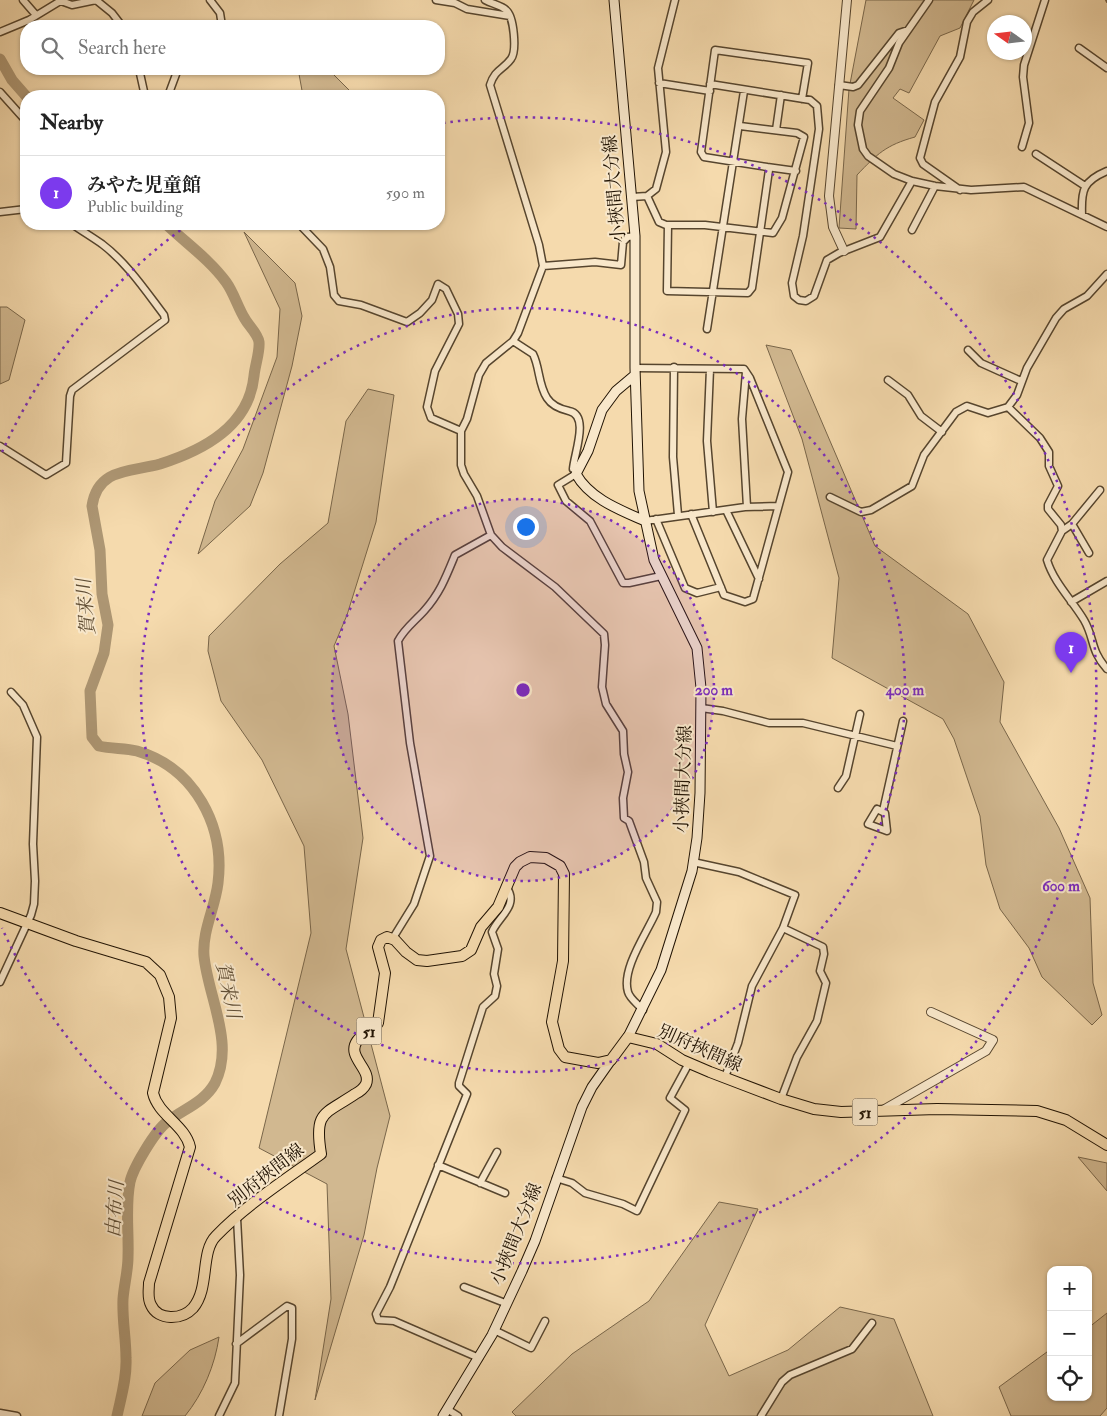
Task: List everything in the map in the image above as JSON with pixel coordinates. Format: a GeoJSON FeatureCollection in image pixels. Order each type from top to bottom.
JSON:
{"type":"FeatureCollection","features":[{"type":"Feature","properties":{"kind":"main road","name":"小挾間大分線"},"geometry":{"type":"LineString","coordinates":[[614,0],[635,236],[635,372],[638,474],[645,521],[654,560],[697,648],[701,708],[700,793],[693,862],[661,970],[643,1010],[628,1037]]}},
{"type":"Feature","properties":{"kind":"main road"},"geometry":{"type":"LineString","coordinates":[[635,372],[616,391],[602,410],[588,451],[576,472],[581,484],[593,494],[645,521]]}},
{"type":"Feature","properties":{"kind":"main road"},"geometry":{"type":"LineString","coordinates":[[393,938],[406,952],[417,960],[462,956],[473,947],[481,927],[498,907],[516,865],[525,858],[546,858],[557,863],[562,869],[565,893],[564,957],[552,1020],[559,1049],[565,1057],[598,1063],[611,1060],[628,1037]]}},
{"type":"Feature","properties":{"kind":"main road","name":"別府挾間線"},"geometry":{"type":"LineString","coordinates":[[0,913],[76,941],[146,962],[160,975],[169,997],[171,1018],[167,1041],[153,1088],[156,1103],[188,1138],[190,1152],[170,1209],[149,1283],[148,1297],[151,1306],[160,1315],[176,1318],[192,1309],[205,1282],[213,1239],[321,1154],[318,1134],[323,1116],[335,1105],[358,1092],[366,1083],[367,1077],[354,1052],[355,1046],[358,1040],[378,1023],[385,973],[378,947],[384,938],[393,938]]}},
{"type":"Feature","properties":{"kind":"main road","name":"別府挾間線"},"geometry":{"type":"LineString","coordinates":[[628,1037],[661,1046],[689,1063],[782,1099],[832,1112],[937,1109],[1045,1112],[1077,1125],[1107,1145]]}},
{"type":"Feature","properties":{"kind":"main road","name":"小挾間大分線"},"geometry":{"type":"LineString","coordinates":[[445,1413],[494,1330],[535,1241],[556,1178],[592,1087],[611,1060]]}},
{"type":"Feature","properties":{"kind":"street"},"geometry":{"type":"LineString","coordinates":[[23,0],[36,16]]}},
{"type":"Feature","properties":{"kind":"street"},"geometry":{"type":"LineString","coordinates":[[27,20],[61,1],[72,5],[96,0],[117,20]]}},
{"type":"Feature","properties":{"kind":"street"},"geometry":{"type":"LineString","coordinates":[[210,0],[220,13],[221,20]]}},
{"type":"Feature","properties":{"kind":"street"},"geometry":{"type":"LineString","coordinates":[[436,0],[455,3],[467,9],[510,16]]}},
{"type":"Feature","properties":{"kind":"street"},"geometry":{"type":"LineString","coordinates":[[486,0],[505,8],[510,16],[514,51],[512,58],[493,75],[490,85],[539,244],[543,266],[518,333],[513,341],[486,363],[479,375],[467,418],[461,431],[461,465],[464,474],[478,496],[491,535],[502,548],[555,587],[604,634],[605,656],[602,688],[606,704],[624,731],[624,754],[628,772],[623,798],[624,818],[629,821],[629,827],[644,862],[646,878],[657,902],[656,912],[628,970],[627,982],[632,998],[643,1010]]}},
{"type":"Feature","properties":{"kind":"street"},"geometry":{"type":"LineString","coordinates":[[632,197],[647,196],[656,189],[666,152],[667,139],[658,68],[675,0]]}},
{"type":"Feature","properties":{"kind":"street"},"geometry":{"type":"LineString","coordinates":[[844,251],[831,219],[829,196],[847,0]]}},
{"type":"Feature","properties":{"kind":"street"},"geometry":{"type":"LineString","coordinates":[[929,0],[899,43],[886,74],[864,106],[858,125],[863,150],[883,169],[912,181],[960,190],[1024,187],[1107,227]]}},
{"type":"Feature","properties":{"kind":"street"},"geometry":{"type":"LineString","coordinates":[[960,190],[923,164],[920,158],[935,102],[960,57],[967,22],[973,12],[988,0]]}},
{"type":"Feature","properties":{"kind":"street"},"geometry":{"type":"LineString","coordinates":[[1022,147],[1029,123],[1023,69],[1045,0]]}},
{"type":"Feature","properties":{"kind":"street"},"geometry":{"type":"LineString","coordinates":[[0,32],[20,23]]}},
{"type":"Feature","properties":{"kind":"street"},"geometry":{"type":"LineString","coordinates":[[839,85],[853,87],[858,85],[899,33],[908,30]]}},
{"type":"Feature","properties":{"kind":"street"},"geometry":{"type":"LineString","coordinates":[[1079,48],[1107,68]]}},
{"type":"Feature","properties":{"kind":"street"},"geometry":{"type":"LineString","coordinates":[[796,170],[704,157],[701,152],[717,49],[805,62],[808,66],[802,99]]}},
{"type":"Feature","properties":{"kind":"street"},"geometry":{"type":"LineString","coordinates":[[141,75],[144,90]]}},
{"type":"Feature","properties":{"kind":"street"},"geometry":{"type":"LineString","coordinates":[[170,90],[176,75]]}},
{"type":"Feature","properties":{"kind":"street"},"geometry":{"type":"LineString","coordinates":[[659,83],[744,91],[810,100],[817,106],[818,129],[805,228],[792,283],[792,291],[796,299],[806,301],[814,296],[825,263],[835,254],[880,237],[912,181]]}},
{"type":"Feature","properties":{"kind":"street"},"geometry":{"type":"LineString","coordinates":[[707,329],[744,91]]}},
{"type":"Feature","properties":{"kind":"street"},"geometry":{"type":"LineString","coordinates":[[0,92],[20,115]]}},
{"type":"Feature","properties":{"kind":"street"},"geometry":{"type":"LineString","coordinates":[[776,130],[781,96]]}},
{"type":"Feature","properties":{"kind":"street"},"geometry":{"type":"LineString","coordinates":[[647,196],[659,222],[668,225],[705,225],[760,233],[773,233],[776,231],[796,170],[804,137],[801,134],[740,126]]}},
{"type":"Feature","properties":{"kind":"street"},"geometry":{"type":"LineString","coordinates":[[1036,154],[1085,186]]}},
{"type":"Feature","properties":{"kind":"street"},"geometry":{"type":"LineString","coordinates":[[668,225],[667,291],[748,293],[752,288],[769,170],[767,167]]}},
{"type":"Feature","properties":{"kind":"street"},"geometry":{"type":"LineString","coordinates":[[1082,215],[1082,194],[1085,186],[1092,178],[1107,171]]}},
{"type":"Feature","properties":{"kind":"street"},"geometry":{"type":"LineString","coordinates":[[912,230],[935,186]]}},
{"type":"Feature","properties":{"kind":"street"},"geometry":{"type":"LineString","coordinates":[[0,212],[20,210]]}},
{"type":"Feature","properties":{"kind":"street"},"geometry":{"type":"LineString","coordinates":[[0,446],[46,475],[66,463],[70,396],[72,390],[165,320],[164,315],[133,274],[103,244],[81,230]]}},
{"type":"Feature","properties":{"kind":"street"},"geometry":{"type":"LineString","coordinates":[[305,230],[323,249],[330,267],[334,294],[339,301],[361,305],[407,322],[416,317],[432,300],[438,284],[446,289],[458,314],[459,324],[435,371],[427,407],[431,418],[461,431]]}},
{"type":"Feature","properties":{"kind":"street"},"geometry":{"type":"LineString","coordinates":[[543,266],[595,262],[622,265],[624,242],[628,236],[635,236]]}},
{"type":"Feature","properties":{"kind":"street"},"geometry":{"type":"LineString","coordinates":[[830,497],[861,512],[871,510],[912,486],[924,454],[956,412],[968,406],[988,413],[1008,407],[1018,395],[1021,381],[1058,314],[1083,299],[1107,274]]}},
{"type":"Feature","properties":{"kind":"street"},"geometry":{"type":"LineString","coordinates":[[513,341],[533,354],[540,382],[548,399],[555,406],[576,412],[580,417],[573,469],[576,472],[558,485],[566,501],[590,521],[623,582],[661,576]]}},
{"type":"Feature","properties":{"kind":"street"},"geometry":{"type":"LineString","coordinates":[[968,350],[981,363],[1021,381]]}},
{"type":"Feature","properties":{"kind":"street"},"geometry":{"type":"LineString","coordinates":[[635,372],[674,368],[744,370],[788,472],[753,599],[745,602],[724,595],[691,514]]}},
{"type":"Feature","properties":{"kind":"street"},"geometry":{"type":"LineString","coordinates":[[674,368],[673,457],[678,515]]}},
{"type":"Feature","properties":{"kind":"street"},"geometry":{"type":"LineString","coordinates":[[710,369],[707,441],[713,512]]}},
{"type":"Feature","properties":{"kind":"street"},"geometry":{"type":"LineString","coordinates":[[746,372],[742,419],[747,507]]}},
{"type":"Feature","properties":{"kind":"street"},"geometry":{"type":"LineString","coordinates":[[888,380],[908,395],[921,416],[942,432]]}},
{"type":"Feature","properties":{"kind":"street"},"geometry":{"type":"LineString","coordinates":[[1008,407],[1040,438],[1050,452],[1049,466],[1058,486],[1048,505],[1048,509],[1061,525],[1062,531]]}},
{"type":"Feature","properties":{"kind":"street"},"geometry":{"type":"LineString","coordinates":[[1100,490],[1072,524],[1062,531],[1048,560],[1071,602],[1084,620],[1095,654],[1106,667]]}},
{"type":"Feature","properties":{"kind":"street"},"geometry":{"type":"LineString","coordinates":[[645,521],[747,507],[778,506]]}},
{"type":"Feature","properties":{"kind":"street"},"geometry":{"type":"LineString","coordinates":[[726,510],[759,579]]}},
{"type":"Feature","properties":{"kind":"street"},"geometry":{"type":"LineString","coordinates":[[656,519],[685,588],[698,593],[721,587]]}},
{"type":"Feature","properties":{"kind":"street"},"geometry":{"type":"LineString","coordinates":[[1072,524],[1089,553]]}},
{"type":"Feature","properties":{"kind":"street"},"geometry":{"type":"LineString","coordinates":[[393,938],[414,904],[430,856],[410,744],[398,641],[401,634],[425,610],[447,580],[455,555],[491,535]]}},
{"type":"Feature","properties":{"kind":"street"},"geometry":{"type":"LineString","coordinates":[[1071,602],[1107,581]]}},
{"type":"Feature","properties":{"kind":"street"},"geometry":{"type":"LineString","coordinates":[[0,982],[28,923],[34,904],[35,888],[33,844],[37,737],[23,705],[11,692]]}},
{"type":"Feature","properties":{"kind":"street"},"geometry":{"type":"LineString","coordinates":[[701,708],[723,711],[769,723],[794,722],[897,746]]}},
{"type":"Feature","properties":{"kind":"street"},"geometry":{"type":"LineString","coordinates":[[838,788],[846,776],[860,714]]}},
{"type":"Feature","properties":{"kind":"street"},"geometry":{"type":"LineString","coordinates":[[883,811],[903,722]]}},
{"type":"Feature","properties":{"kind":"street"},"geometry":{"type":"LineString","coordinates":[[693,862],[739,872],[795,895],[783,928],[752,986],[738,1043],[725,1077]]}},
{"type":"Feature","properties":{"kind":"street"},"geometry":{"type":"LineString","coordinates":[[479,1358],[394,1321],[378,1320],[376,1314],[390,1287],[467,1094],[459,1086],[459,1083],[483,1008],[495,996],[497,986],[494,974],[498,949],[492,932],[508,910],[511,899],[507,888]]}},
{"type":"Feature","properties":{"kind":"street"},"geometry":{"type":"LineString","coordinates":[[782,1099],[797,1057],[817,1021],[826,983],[820,971],[824,954],[823,947],[783,928]]}},
{"type":"Feature","properties":{"kind":"street"},"geometry":{"type":"LineString","coordinates":[[881,1111],[986,1051],[993,1040],[931,1012]]}},
{"type":"Feature","properties":{"kind":"street"},"geometry":{"type":"LineString","coordinates":[[556,1178],[572,1183],[585,1193],[623,1204],[637,1212],[685,1110],[670,1098],[689,1063]]}},
{"type":"Feature","properties":{"kind":"street"},"geometry":{"type":"LineString","coordinates":[[480,1183],[497,1152]]}},
{"type":"Feature","properties":{"kind":"street"},"geometry":{"type":"LineString","coordinates":[[438,1165],[505,1193]]}},
{"type":"Feature","properties":{"kind":"street"},"geometry":{"type":"LineString","coordinates":[[220,1416],[235,1383],[240,1275],[238,1218]]}},
{"type":"Feature","properties":{"kind":"street"},"geometry":{"type":"LineString","coordinates":[[464,1287],[505,1303]]}},
{"type":"Feature","properties":{"kind":"street"},"geometry":{"type":"LineString","coordinates":[[236,1344],[287,1306],[292,1308],[292,1339],[279,1416]]}},
{"type":"Feature","properties":{"kind":"street"},"geometry":{"type":"LineString","coordinates":[[494,1330],[531,1348],[546,1321]]}},
{"type":"Feature","properties":{"kind":"street"},"geometry":{"type":"LineString","coordinates":[[761,1416],[782,1382],[790,1375],[852,1349],[872,1323]]}},
{"type":"Feature","properties":{"kind":"street"},"geometry":{"type":"LineString","coordinates":[[0,1413],[17,1416]]}},
{"type":"Feature","properties":{"kind":"street"},"geometry":{"type":"LineString","coordinates":[[445,1413],[458,1416]]}},
{"type":"Feature","properties":{"kind":"shaded area"},"geometry":{"type":"Polygon","coordinates":[[[866,0],[974,0],[960,28],[940,36],[909,93],[900,89],[893,98],[924,120],[915,137],[889,147],[870,161],[857,175],[856,229],[839,228],[849,89],[866,0]]]}},
{"type":"Feature","properties":{"kind":"shaded area"},"geometry":{"type":"Polygon","coordinates":[[[299,75],[334,75],[349,90],[302,90],[299,75]]]}},
{"type":"Feature","properties":{"kind":"shaded area"},"geometry":{"type":"Polygon","coordinates":[[[244,232],[295,283],[302,316],[292,366],[263,473],[250,506],[198,554],[215,501],[243,449],[277,357],[280,309],[244,232]]]}},
{"type":"Feature","properties":{"kind":"shaded area"},"geometry":{"type":"Polygon","coordinates":[[[0,307],[7,307],[25,320],[9,380],[0,384],[0,307]]]}},
{"type":"Feature","properties":{"kind":"shaded area"},"geometry":{"type":"Polygon","coordinates":[[[766,345],[791,350],[875,546],[968,614],[1004,682],[1000,722],[1059,828],[1090,898],[1093,983],[1102,1015],[1092,1025],[1042,977],[1029,948],[1000,909],[986,865],[980,816],[954,739],[943,719],[832,658],[839,578],[802,439],[766,345]]]}},
{"type":"Feature","properties":{"kind":"shaded area"},"geometry":{"type":"Polygon","coordinates":[[[368,389],[394,395],[376,522],[347,615],[334,646],[348,714],[363,838],[346,949],[390,1116],[377,1168],[364,1235],[315,1400],[331,1299],[327,1184],[259,1148],[311,933],[304,846],[262,760],[221,701],[208,651],[209,636],[280,564],[328,523],[346,421],[368,389]]]}},
{"type":"Feature","properties":{"kind":"shaded area"},"geometry":{"type":"Polygon","coordinates":[[[1078,1157],[1107,1163],[1107,1191],[1078,1157]]]}},
{"type":"Feature","properties":{"kind":"shaded area"},"geometry":{"type":"Polygon","coordinates":[[[719,1202],[758,1209],[705,1325],[729,1376],[788,1350],[840,1307],[894,1319],[933,1416],[516,1416],[512,1412],[572,1354],[649,1301],[719,1202]]]}},
{"type":"Feature","properties":{"kind":"shaded area"},"geometry":{"type":"Polygon","coordinates":[[[1107,1313],[1107,1408],[1100,1416],[1011,1416],[999,1387],[1047,1352],[1047,1401],[1092,1401],[1092,1325],[1107,1313]]]}},
{"type":"Feature","properties":{"kind":"shaded area"},"geometry":{"type":"Polygon","coordinates":[[[219,1337],[215,1358],[207,1379],[185,1416],[142,1416],[155,1383],[190,1350],[219,1337]]]}},
{"type":"Feature","properties":{"kind":"waterway","name":"賀来川"},"geometry":{"type":"LineString","coordinates":[[0,59],[12,80],[21,90]]}},
{"type":"Feature","properties":{"kind":"waterway","name":"賀来川"},"geometry":{"type":"LineString","coordinates":[[117,1416],[126,1373],[123,1299],[128,1262],[127,1210],[130,1182],[140,1159],[157,1133],[173,1117],[205,1096],[215,1083],[220,1068],[221,1036],[204,956],[205,938],[218,883],[219,862],[211,821],[202,802],[190,785],[175,771],[157,759],[137,751],[99,746],[92,737],[90,691],[104,653],[108,625],[102,594],[100,550],[92,506],[95,493],[101,484],[118,473],[160,464],[193,451],[222,434],[234,422],[250,394],[259,346],[257,336],[247,322],[226,282],[205,259],[173,230]]}},
{"type":"Feature","properties":{"kind":"place","name":"みやた児童館"},"geometry":{"type":"Point","coordinates":[1071,673]}},
{"type":"Feature","properties":{"kind":"water label","name":"由布川"},"geometry":{"type":"Point","coordinates":[114,1209]}}]}
